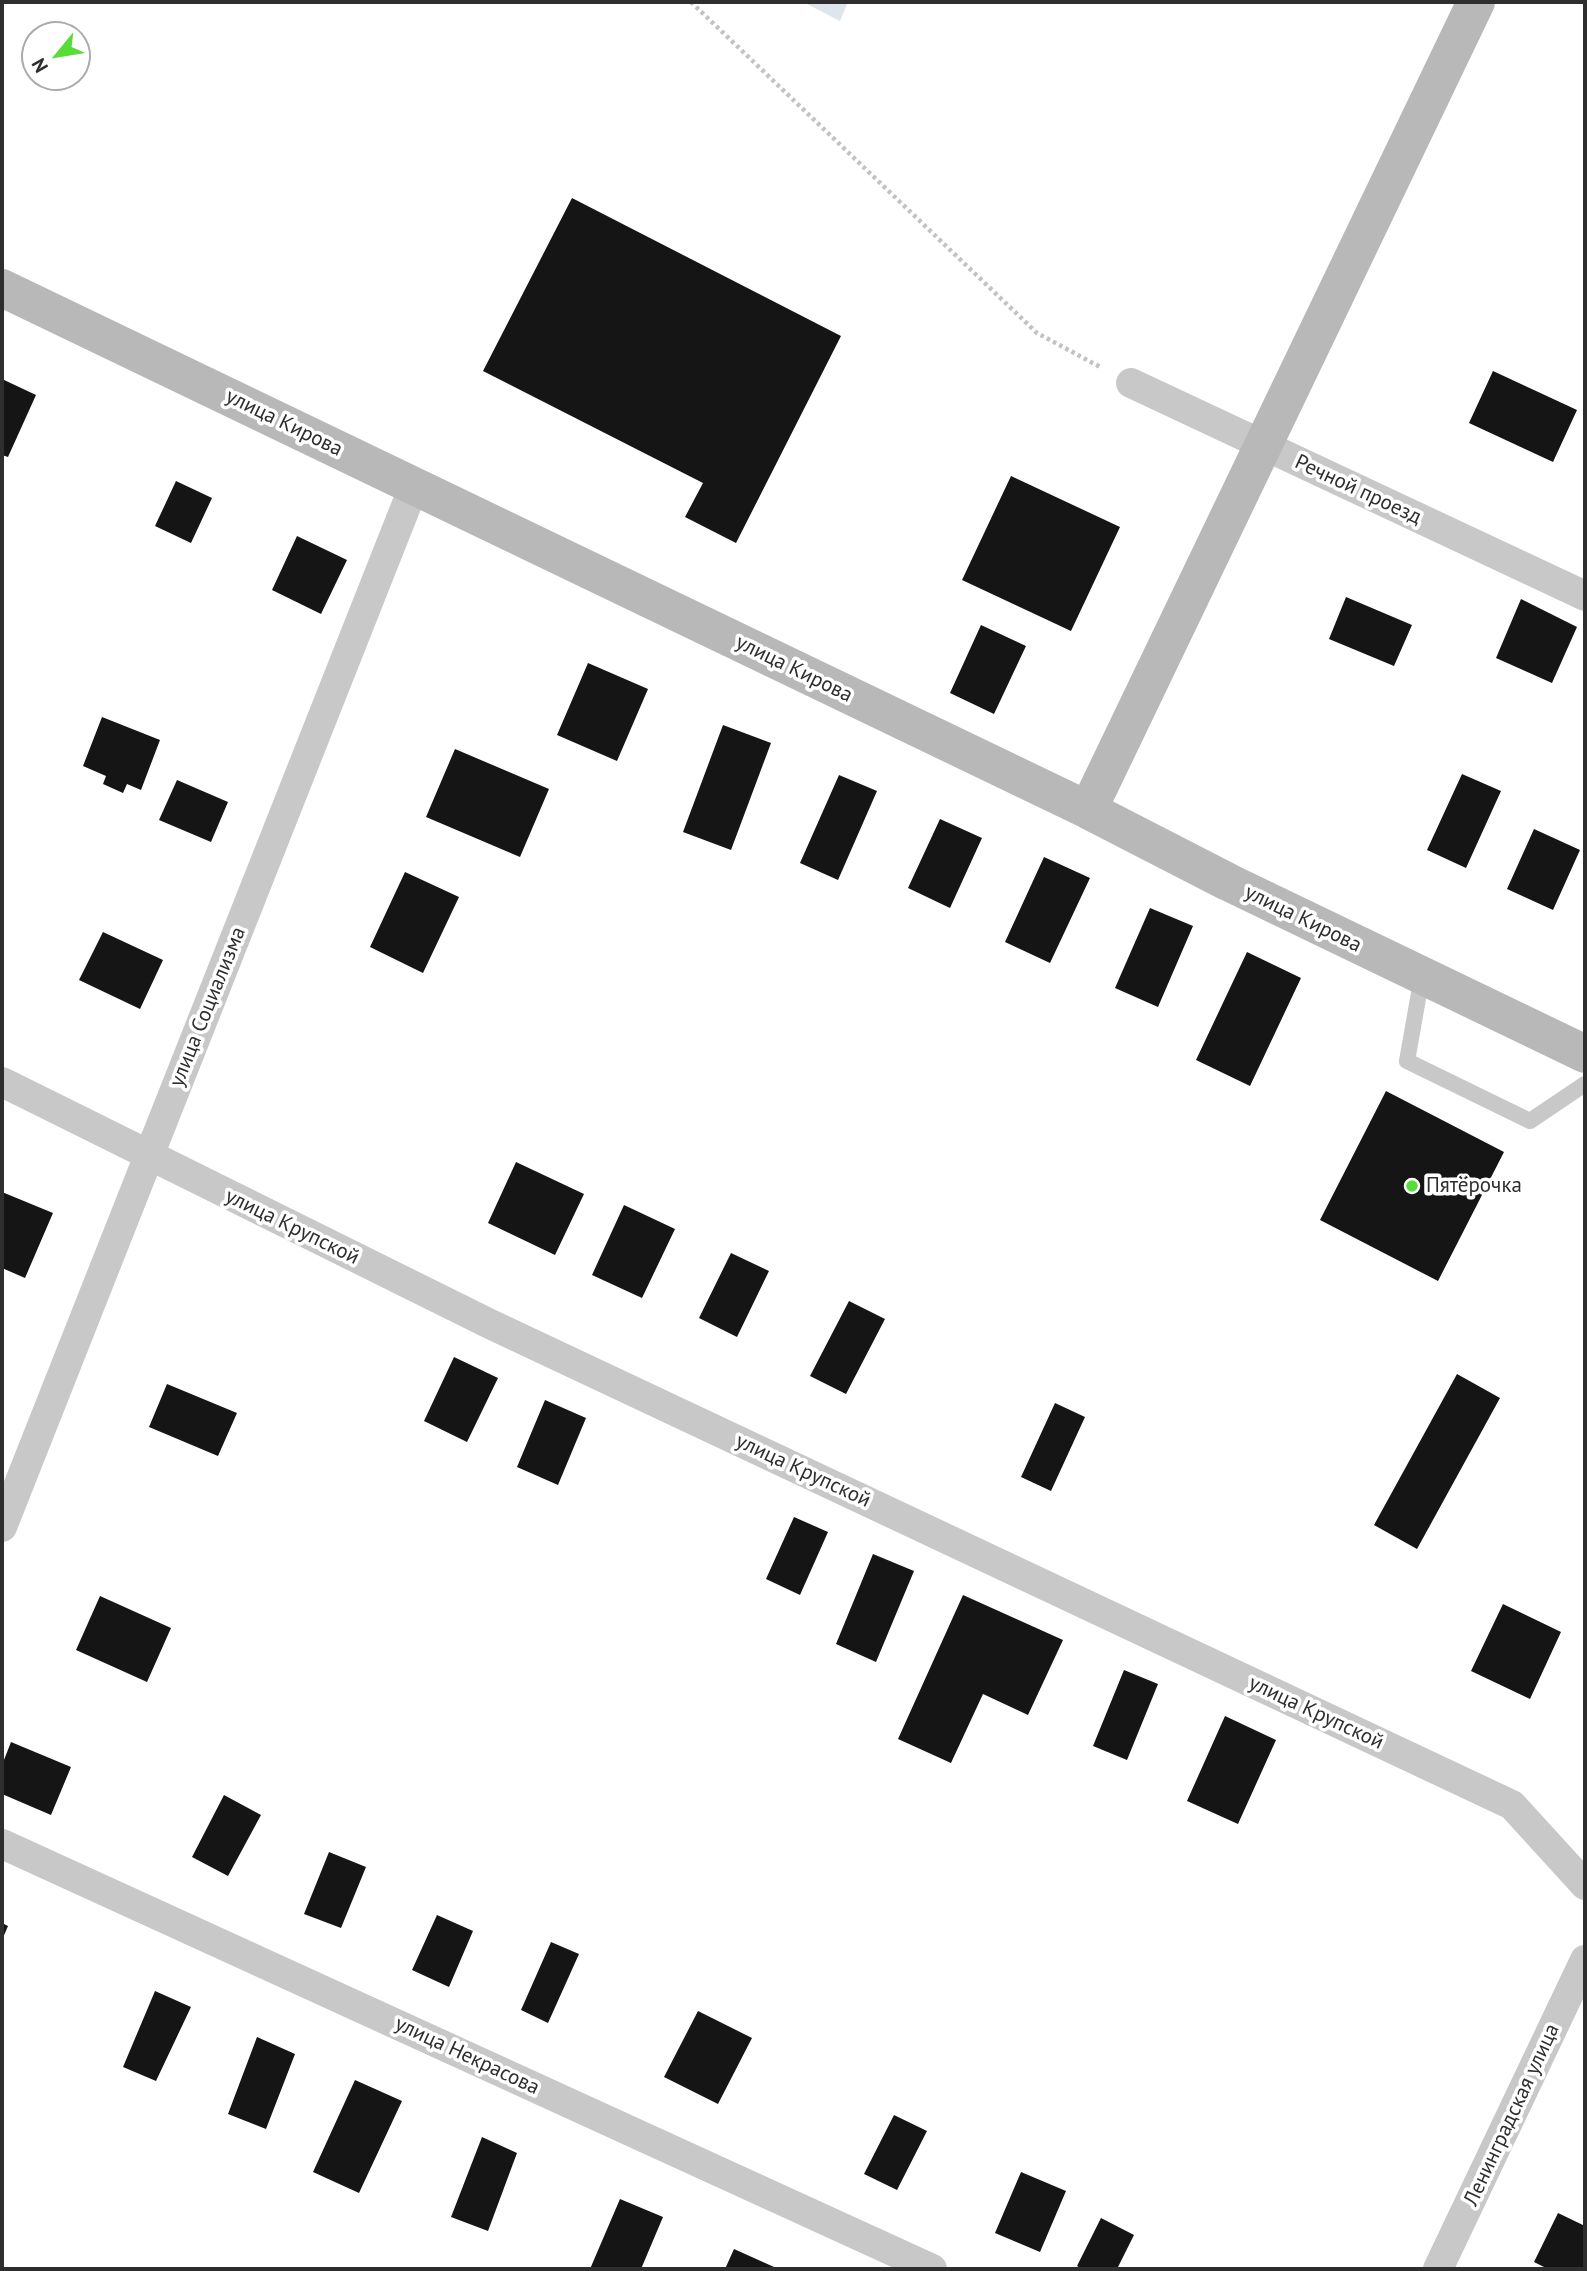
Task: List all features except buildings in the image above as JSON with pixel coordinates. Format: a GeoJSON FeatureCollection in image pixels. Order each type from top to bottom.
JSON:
{"type":"FeatureCollection","features":[{"type":"Feature","properties":{"kind":"main road"},"geometry":{"type":"LineString","coordinates":[[1088,810],[1476,2]]}},
{"type":"Feature","properties":{"kind":"main road","name":"улица Кирова"},"geometry":{"type":"LineString","coordinates":[[2,288],[1088,810],[1585,1054]]}},
{"type":"Feature","properties":{"kind":"street","name":"Речной проезд"},"geometry":{"type":"LineString","coordinates":[[1131,383],[1585,596]]}},
{"type":"Feature","properties":{"kind":"street","name":"улица Социализма"},"geometry":{"type":"LineString","coordinates":[[2,1527],[414,486]]}},
{"type":"Feature","properties":{"kind":"street","name":"улица Крупской"},"geometry":{"type":"LineString","coordinates":[[2,1082],[148,1157],[490,1324],[1512,1805],[1585,1885]]}},
{"type":"Feature","properties":{"kind":"street","name":"улица Некрасова"},"geometry":{"type":"LineString","coordinates":[[2,1844],[932,2269]]}},
{"type":"Feature","properties":{"kind":"street","name":"Ленинградская улица"},"geometry":{"type":"LineString","coordinates":[[1438,2269],[1585,1960]]}},
{"type":"Feature","properties":{"kind":"lane"},"geometry":{"type":"LineString","coordinates":[[1422,976],[1407,1061],[1530,1121],[1585,1084]]}},
{"type":"Feature","properties":{"kind":"path"},"geometry":{"type":"LineString","coordinates":[[691,2],[1037,333],[1131,383]]}},
{"type":"Feature","properties":{"kind":"shaded area"},"geometry":{"type":"Polygon","coordinates":[[[803,2],[848,2],[840,21],[803,2]]]}},
{"type":"Feature","properties":{"kind":"place","name":"Пятёрочка"},"geometry":{"type":"Point","coordinates":[1412,1186]}}]}
